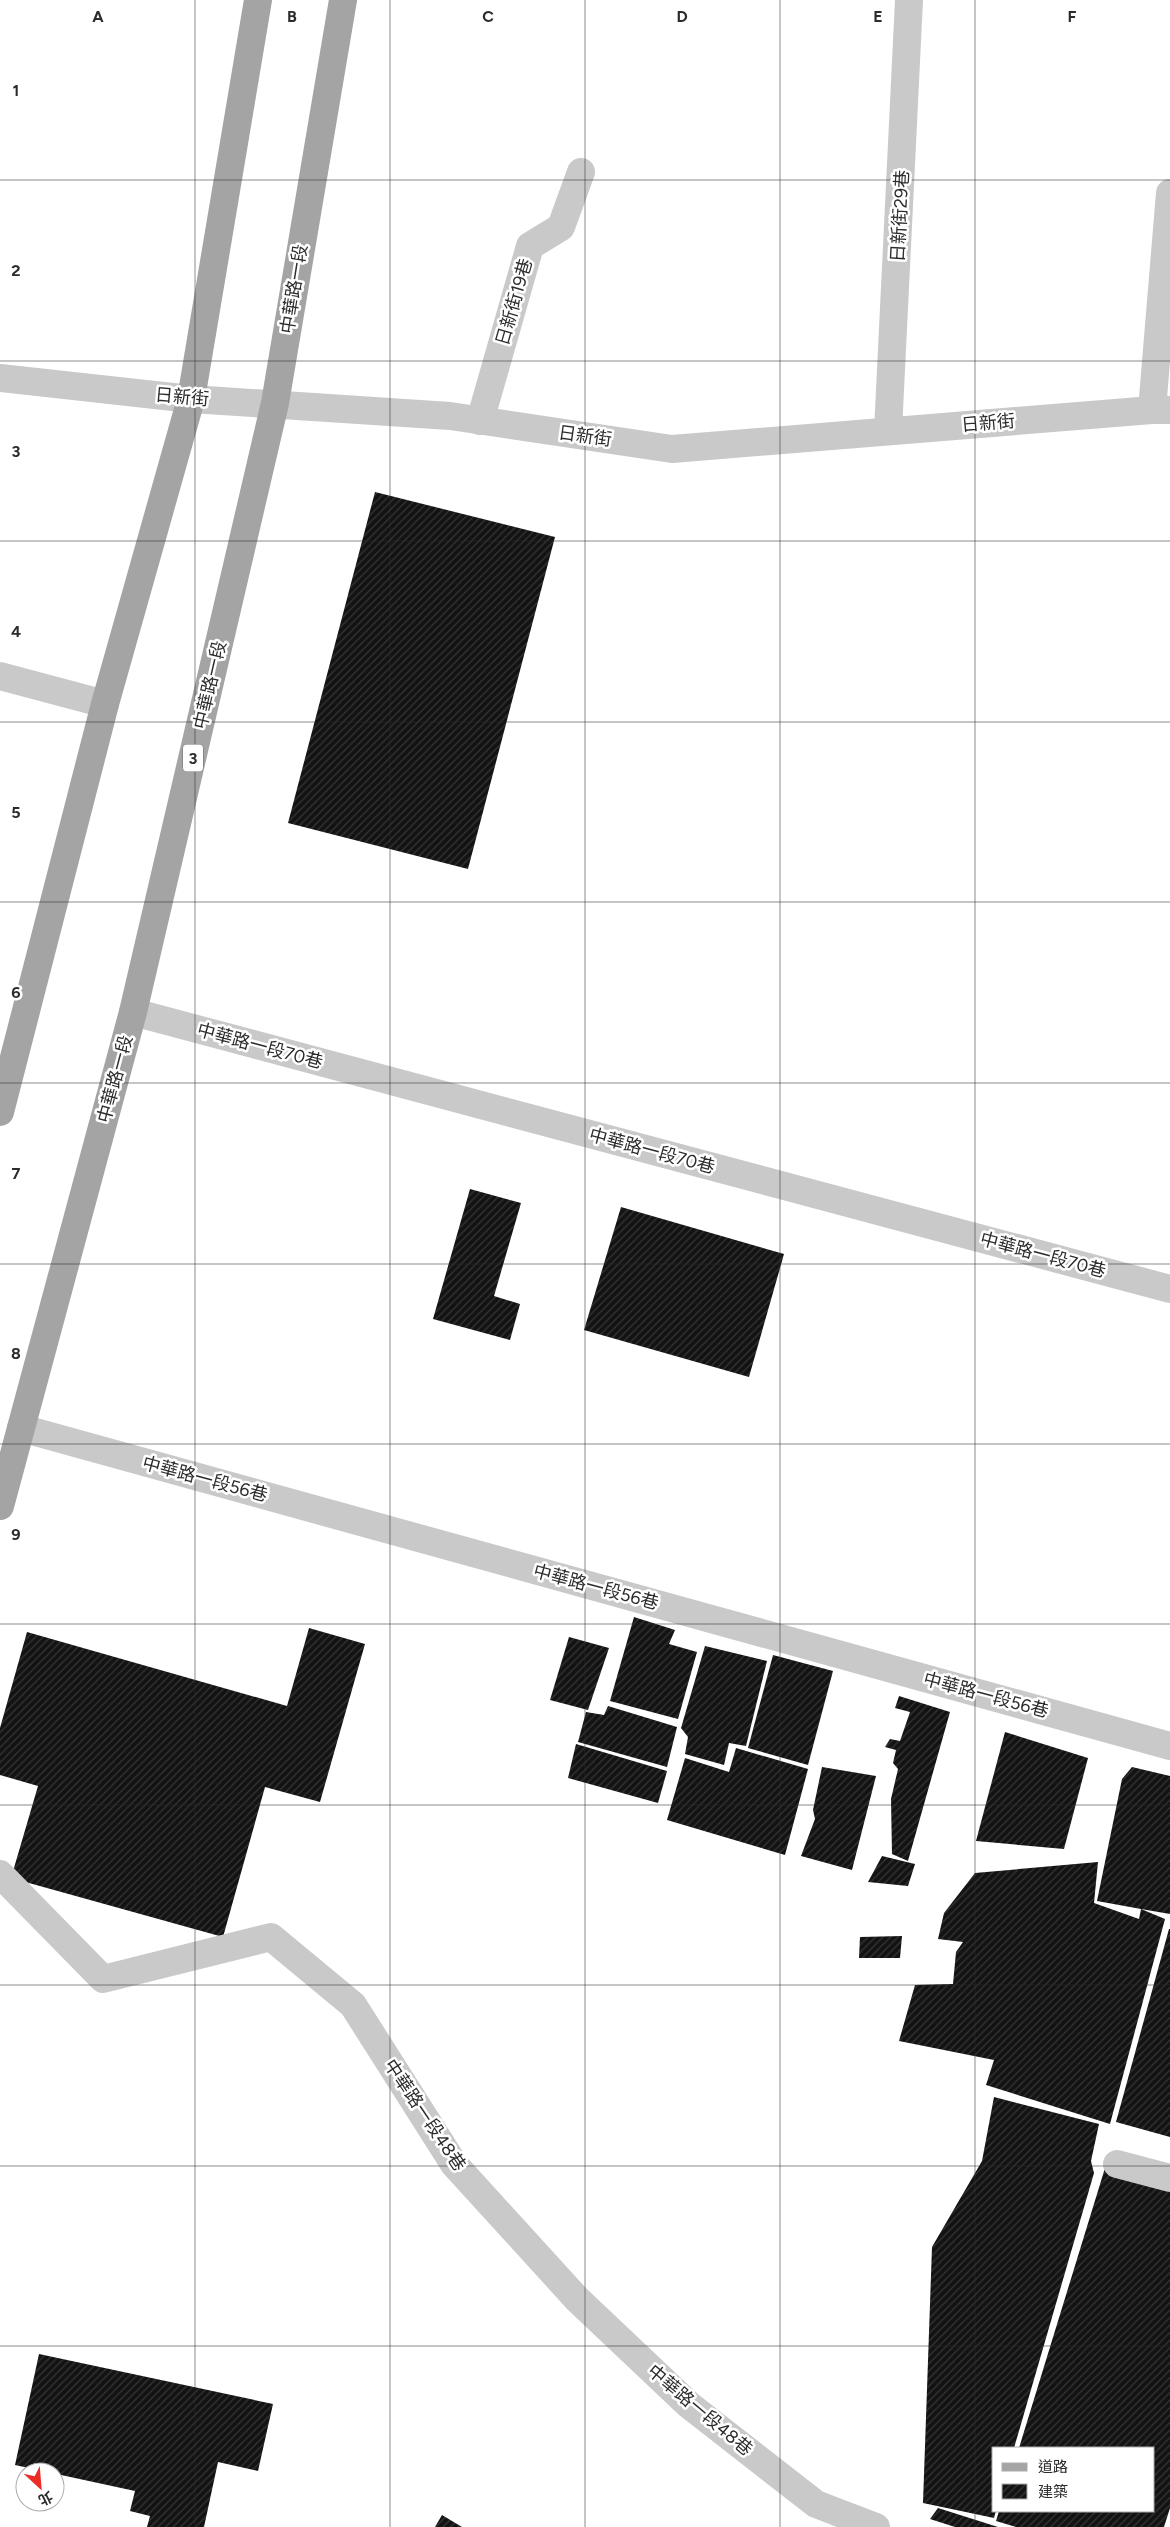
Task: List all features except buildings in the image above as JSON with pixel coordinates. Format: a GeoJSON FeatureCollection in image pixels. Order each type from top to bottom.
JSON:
{"type":"FeatureCollection","features":[{"type":"Feature","properties":{"kind":"main road"},"geometry":{"type":"LineString","coordinates":[[0,1112],[105,704],[191,399],[258,0]]}},
{"type":"Feature","properties":{"kind":"main road","name":"中華路一段"},"geometry":{"type":"LineString","coordinates":[[0,1506],[133,1012],[275,403],[343,0]]}},
{"type":"Feature","properties":{"kind":"street","name":"日新街29巷"},"geometry":{"type":"LineString","coordinates":[[888,431],[909,0]]}},
{"type":"Feature","properties":{"kind":"street","name":"日新街19巷"},"geometry":{"type":"LineString","coordinates":[[480,420],[530,246],[561,227],[581,172]]}},
{"type":"Feature","properties":{"kind":"street"},"geometry":{"type":"LineString","coordinates":[[1161,410],[1170,193]]}},
{"type":"Feature","properties":{"kind":"street","name":"日新街"},"geometry":{"type":"LineString","coordinates":[[0,378],[191,399],[275,403],[450,416],[672,449],[1161,410]]}},
{"type":"Feature","properties":{"kind":"street"},"geometry":{"type":"LineString","coordinates":[[0,676],[105,704]]}},
{"type":"Feature","properties":{"kind":"street","name":"中華路一段70巷"},"geometry":{"type":"LineString","coordinates":[[133,1012],[1170,1290]]}},
{"type":"Feature","properties":{"kind":"street","name":"中華路一段56巷"},"geometry":{"type":"LineString","coordinates":[[22,1428],[1170,1746]]}},
{"type":"Feature","properties":{"kind":"street","name":"中華路一段48巷"},"geometry":{"type":"LineString","coordinates":[[0,1874],[103,1979],[271,1937],[353,2004],[454,2164],[577,2299],[689,2405],[816,2504],[876,2527]]}},
{"type":"Feature","properties":{"kind":"street"},"geometry":{"type":"LineString","coordinates":[[1117,2164],[1170,2178]]}}]}
